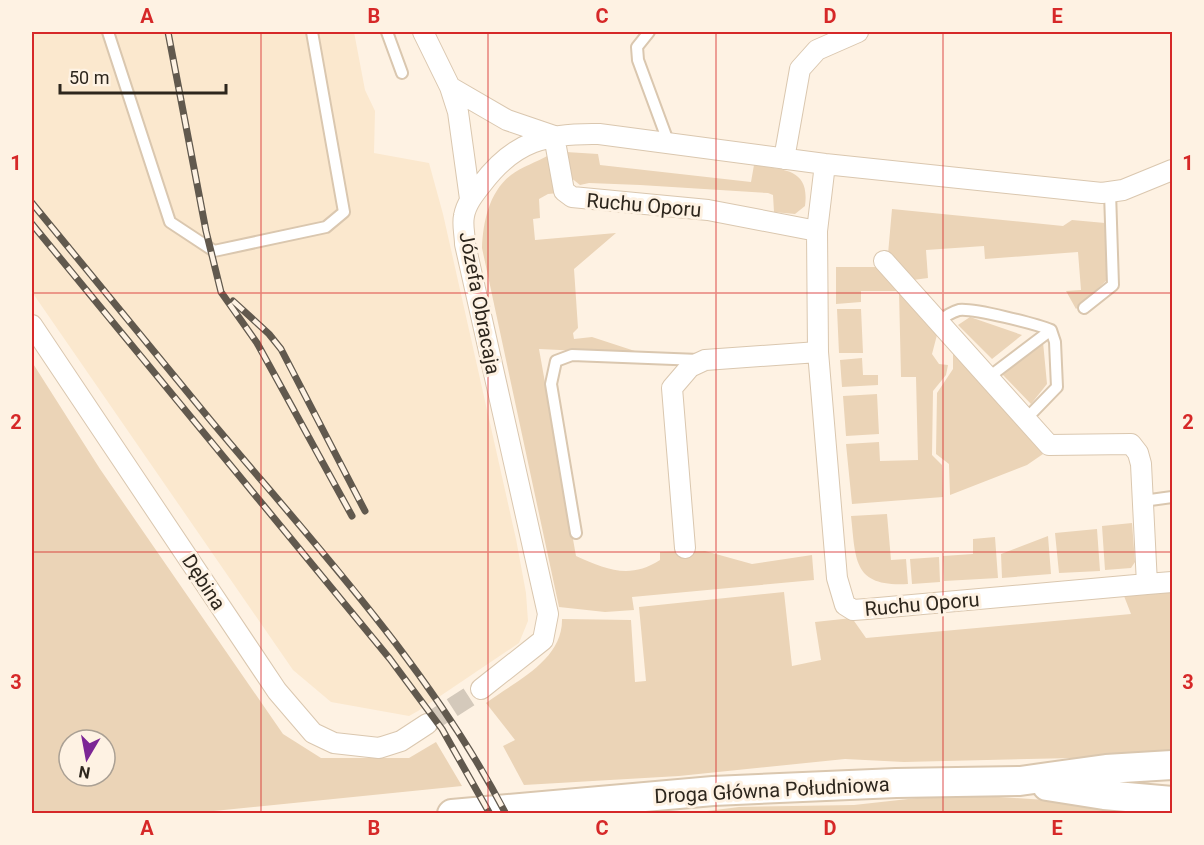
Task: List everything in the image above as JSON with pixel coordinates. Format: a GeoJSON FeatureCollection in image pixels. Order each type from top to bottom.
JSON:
{"type":"FeatureCollection","features":[{"type":"Feature","properties":{"kind":"main road","name":"Droga Główna Południowa"},"geometry":{"type":"LineString","coordinates":[[452,813],[714,791],[896,783],[1020,781],[1106,769],[1173,765]]}},
{"type":"Feature","properties":{"kind":"main road","name":"Droga Główna Południowa"},"geometry":{"type":"LineString","coordinates":[[1020,781],[1104,795],[1173,801]]}},
{"type":"Feature","properties":{"kind":"street"},"geometry":{"type":"LineString","coordinates":[[423,32],[450,87],[458,112],[470,199]]}},
{"type":"Feature","properties":{"kind":"street"},"geometry":{"type":"LineString","coordinates":[[784,159],[800,69],[817,50],[858,32]]}},
{"type":"Feature","properties":{"kind":"street"},"geometry":{"type":"LineString","coordinates":[[450,87],[507,120],[554,136]]}},
{"type":"Feature","properties":{"kind":"street","name":"Józefa Obracaja"},"geometry":{"type":"LineString","coordinates":[[481,689],[543,640],[548,614],[465,244],[464,217],[470,199],[492,171],[524,144],[569,133],[599,134],[825,164]]}},
{"type":"Feature","properties":{"kind":"street","name":"Ruchu Oporu"},"geometry":{"type":"LineString","coordinates":[[554,136],[564,191],[572,197],[708,210],[817,231]]}},
{"type":"Feature","properties":{"kind":"street"},"geometry":{"type":"LineString","coordinates":[[825,164],[1110,192],[1123,190],[1173,170]]}},
{"type":"Feature","properties":{"kind":"street","name":"Ruchu Oporu"},"geometry":{"type":"LineString","coordinates":[[825,164],[817,231],[818,352],[837,578],[845,605],[853,610],[1173,582]]}},
{"type":"Feature","properties":{"kind":"street"},"geometry":{"type":"LineString","coordinates":[[884,261],[1049,445],[1131,444],[1138,453],[1141,464],[1147,584]]}},
{"type":"Feature","properties":{"kind":"street","name":"Dębina"},"geometry":{"type":"LineString","coordinates":[[32,325],[277,691],[314,733],[334,743],[379,748],[401,741],[427,724]]}},
{"type":"Feature","properties":{"kind":"street"},"geometry":{"type":"LineString","coordinates":[[685,548],[672,388],[690,367],[705,360],[818,352]]}},
{"type":"Feature","properties":{"kind":"lane"},"geometry":{"type":"LineString","coordinates":[[108,32],[170,222],[214,251],[326,227],[345,212],[312,32]]}},
{"type":"Feature","properties":{"kind":"lane"},"geometry":{"type":"LineString","coordinates":[[387,32],[402,73]]}},
{"type":"Feature","properties":{"kind":"lane"},"geometry":{"type":"LineString","coordinates":[[649,32],[637,47],[638,60],[669,144]]}},
{"type":"Feature","properties":{"kind":"lane"},"geometry":{"type":"LineString","coordinates":[[1084,308],[1113,285],[1110,192]]}},
{"type":"Feature","properties":{"kind":"lane"},"geometry":{"type":"LineString","coordinates":[[939,322],[957,310],[971,310],[1039,324],[1051,330],[1055,342],[1057,387],[1026,419]]}},
{"type":"Feature","properties":{"kind":"lane"},"geometry":{"type":"LineString","coordinates":[[989,378],[1051,330]]}},
{"type":"Feature","properties":{"kind":"lane"},"geometry":{"type":"LineString","coordinates":[[576,533],[551,384],[556,361],[572,355],[705,360]]}},
{"type":"Feature","properties":{"kind":"lane"},"geometry":{"type":"LineString","coordinates":[[1143,501],[1173,497]]}},
{"type":"Feature","properties":{"kind":"shaded area"},"geometry":{"type":"Polygon","coordinates":[[[32,32],[354,32],[365,90],[375,111],[374,153],[429,163],[443,214],[526,593],[528,621],[519,643],[409,716],[331,702],[293,670],[32,292],[32,32]]]}},
{"type":"Feature","properties":{"kind":"shaded area"},"geometry":{"type":"Polygon","coordinates":[[[566,152],[598,154],[600,165],[751,182],[754,165],[785,170],[793,173],[803,184],[805,206],[795,214],[774,212],[773,195],[768,193],[640,185],[589,183],[580,185],[570,177],[566,152]]]}},
{"type":"Feature","properties":{"kind":"shaded area"},"geometry":{"type":"Polygon","coordinates":[[[549,155],[558,193],[548,194],[539,199],[540,218],[533,219],[535,240],[616,233],[574,269],[578,328],[573,333],[574,339],[592,337],[644,354],[539,349],[576,556],[597,565],[628,571],[638,570],[660,560],[660,552],[705,551],[752,564],[812,555],[814,580],[632,597],[634,610],[605,612],[559,607],[482,248],[486,218],[497,190],[515,172],[549,155]]]}},
{"type":"Feature","properties":{"kind":"shaded area"},"geometry":{"type":"Polygon","coordinates":[[[892,209],[1063,226],[1072,220],[1105,223],[1107,280],[1076,309],[1066,291],[1081,290],[1078,252],[985,259],[984,246],[926,250],[928,278],[913,280],[888,254],[892,209]]]}},
{"type":"Feature","properties":{"kind":"shaded area"},"geometry":{"type":"Polygon","coordinates":[[[836,267],[879,267],[937,335],[932,354],[939,364],[948,365],[946,375],[933,391],[932,455],[942,465],[943,497],[852,504],[846,444],[879,442],[880,461],[918,460],[916,377],[901,377],[899,291],[861,291],[861,302],[836,304],[836,267]]]}},
{"type":"Feature","properties":{"kind":"shaded area"},"geometry":{"type":"Polygon","coordinates":[[[837,309],[861,309],[863,353],[839,353],[837,309]]]}},
{"type":"Feature","properties":{"kind":"shaded area"},"geometry":{"type":"Polygon","coordinates":[[[970,317],[1022,335],[992,359],[958,325],[970,317]]]}},
{"type":"Feature","properties":{"kind":"shaded area"},"geometry":{"type":"Polygon","coordinates":[[[1043,342],[1047,384],[1031,404],[1002,374],[1043,342]]]}},
{"type":"Feature","properties":{"kind":"shaded area"},"geometry":{"type":"Polygon","coordinates":[[[953,353],[1043,454],[1027,465],[950,495],[949,464],[936,454],[937,393],[953,369],[953,353]]]}},
{"type":"Feature","properties":{"kind":"shaded area"},"geometry":{"type":"Polygon","coordinates":[[[862,358],[863,375],[878,375],[878,385],[842,387],[840,360],[862,358]]]}},
{"type":"Feature","properties":{"kind":"shaded area"},"geometry":{"type":"Polygon","coordinates":[[[32,362],[100,469],[283,734],[321,758],[409,758],[436,742],[462,786],[194,813],[32,813],[32,362]]]}},
{"type":"Feature","properties":{"kind":"shaded area"},"geometry":{"type":"Polygon","coordinates":[[[877,394],[879,434],[846,436],[843,396],[877,394]]]}},
{"type":"Feature","properties":{"kind":"shaded area"},"geometry":{"type":"Polygon","coordinates":[[[887,514],[891,560],[906,559],[908,584],[890,584],[867,576],[857,558],[851,516],[887,514]]]}},
{"type":"Feature","properties":{"kind":"shaded area"},"geometry":{"type":"Polygon","coordinates":[[[1132,523],[1135,562],[1131,568],[1105,570],[1102,526],[1132,523]]]}},
{"type":"Feature","properties":{"kind":"shaded area"},"geometry":{"type":"Polygon","coordinates":[[[1097,529],[1100,571],[1059,573],[1055,533],[1097,529]]]}},
{"type":"Feature","properties":{"kind":"shaded area"},"geometry":{"type":"Polygon","coordinates":[[[1048,536],[1051,574],[1002,578],[1001,554],[1048,536]]]}},
{"type":"Feature","properties":{"kind":"shaded area"},"geometry":{"type":"Polygon","coordinates":[[[995,537],[998,578],[944,581],[943,556],[973,554],[973,539],[995,537]]]}},
{"type":"Feature","properties":{"kind":"shaded area"},"geometry":{"type":"Polygon","coordinates":[[[939,557],[940,582],[912,584],[910,559],[939,557]]]}},
{"type":"Feature","properties":{"kind":"shaded area"},"geometry":{"type":"Polygon","coordinates":[[[784,592],[792,666],[821,660],[815,622],[852,618],[866,638],[1131,614],[1124,596],[1172,592],[1172,750],[1074,758],[904,762],[845,759],[679,776],[524,785],[503,746],[515,740],[486,703],[523,678],[546,658],[555,646],[562,619],[631,620],[635,682],[646,681],[639,607],[784,592]]]}},
{"type":"Feature","properties":{"kind":"shaded area"},"geometry":{"type":"Polygon","coordinates":[[[953,794],[1091,803],[1172,814],[683,814],[739,807],[854,805],[953,794]]]}},
{"type":"Feature","properties":{"kind":"tunnel"},"geometry":{"type":"LineString","coordinates":[[427,724],[481,689]]}},
{"type":"Feature","properties":{"kind":"railway"},"geometry":{"type":"LineString","coordinates":[[168,32],[206,231],[221,292],[257,343],[352,516]]}},
{"type":"Feature","properties":{"kind":"railway"},"geometry":{"type":"LineString","coordinates":[[32,203],[212,422]]}},
{"type":"Feature","properties":{"kind":"railway"},"geometry":{"type":"LineString","coordinates":[[32,224],[390,659],[442,729],[490,814]]}},
{"type":"Feature","properties":{"kind":"railway"},"geometry":{"type":"LineString","coordinates":[[233,301],[269,334],[281,349],[365,511]]}},
{"type":"Feature","properties":{"kind":"railway"},"geometry":{"type":"LineString","coordinates":[[207,416],[328,559],[406,657],[442,707],[506,814]]}}]}
